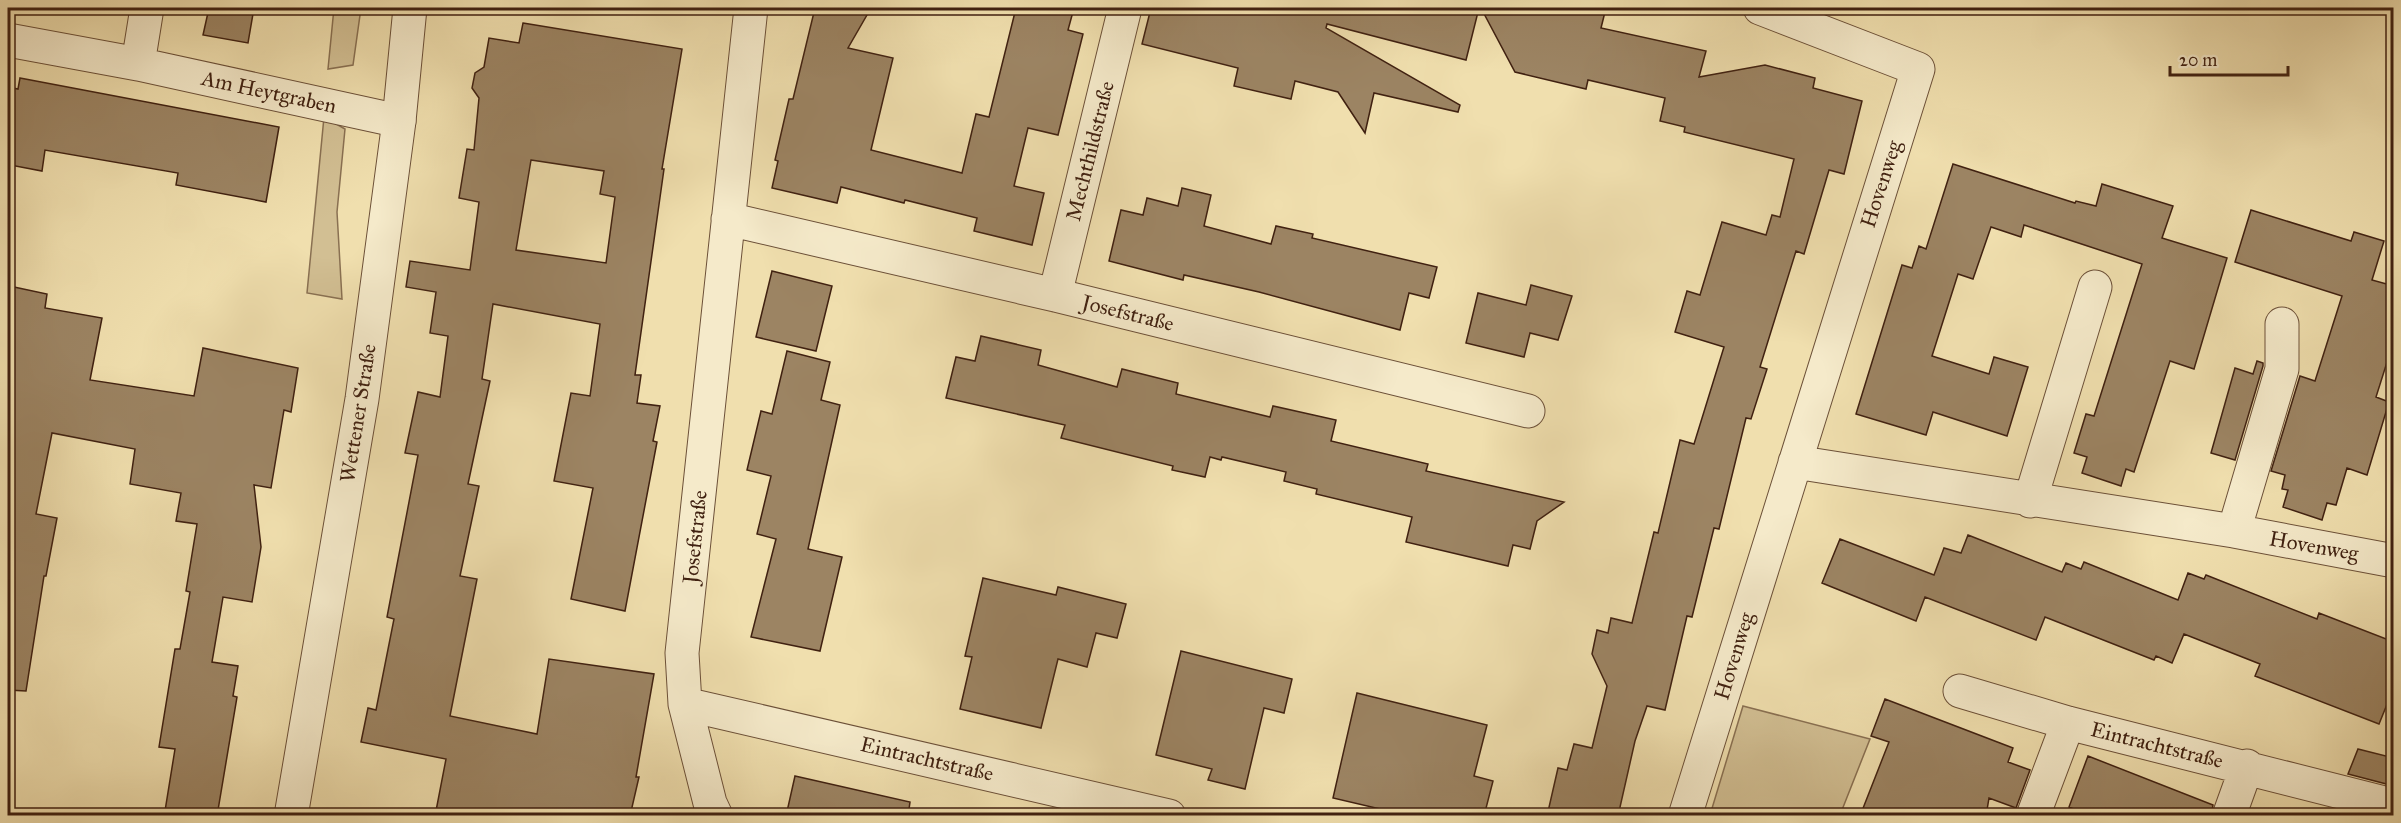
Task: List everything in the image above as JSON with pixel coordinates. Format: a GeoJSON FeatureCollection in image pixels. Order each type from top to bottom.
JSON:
{"type":"FeatureCollection","features":[{"type":"Feature","properties":{"kind":"street"},"geometry":{"type":"LineString","coordinates":[[138,64],[147,8]]}},
{"type":"Feature","properties":{"kind":"street","name":"Wettener Straße"},"geometry":{"type":"LineString","coordinates":[[291,816],[362,399],[399,121],[410,8]]}},
{"type":"Feature","properties":{"kind":"street","name":"Josefstraße"},"geometry":{"type":"LineString","coordinates":[[717,816],[710,803],[685,704],[682,653],[751,8]]}},
{"type":"Feature","properties":{"kind":"street","name":"Mechthildstraße"},"geometry":{"type":"LineString","coordinates":[[1055,295],[1125,8]]}},
{"type":"Feature","properties":{"kind":"street","name":"Hovenweg"},"geometry":{"type":"LineString","coordinates":[[1685,816],[1918,69],[1760,8]]}},
{"type":"Feature","properties":{"kind":"street","name":"Am Heytgraben"},"geometry":{"type":"LineString","coordinates":[[8,40],[138,64],[399,121]]}},
{"type":"Feature","properties":{"kind":"street","name":"Josefstraße"},"geometry":{"type":"LineString","coordinates":[[728,219],[1055,295],[1528,411]]}},
{"type":"Feature","properties":{"kind":"street"},"geometry":{"type":"LineString","coordinates":[[2030,501],[2095,287]]}},
{"type":"Feature","properties":{"kind":"street"},"geometry":{"type":"LineString","coordinates":[[2234,531],[2282,369],[2282,324]]}},
{"type":"Feature","properties":{"kind":"street","name":"Hovenweg"},"geometry":{"type":"LineString","coordinates":[[1795,462],[2030,501],[2234,531],[2394,561]]}},
{"type":"Feature","properties":{"kind":"street","name":"Eintrachtstraße"},"geometry":{"type":"LineString","coordinates":[[1960,691],[2068,723],[2247,766],[2392,805]]}},
{"type":"Feature","properties":{"kind":"street","name":"Eintrachtstraße"},"geometry":{"type":"LineString","coordinates":[[685,704],[1169,816]]}},
{"type":"Feature","properties":{"kind":"street","name":"Eintrachtstraße"},"geometry":{"type":"LineString","coordinates":[[2033,816],[2068,723]]}},
{"type":"Feature","properties":{"kind":"street","name":"Eintrachtstraße"},"geometry":{"type":"LineString","coordinates":[[2229,816],[2247,766]]}},
{"type":"Feature","properties":{"kind":"shaded area"},"geometry":{"type":"Polygon","coordinates":[[[334,8],[361,8],[353,65],[328,69],[334,8]]]}},
{"type":"Feature","properties":{"kind":"shaded area"},"geometry":{"type":"Polygon","coordinates":[[[324,117],[345,129],[337,212],[342,299],[307,293],[324,117]]]}},
{"type":"Feature","properties":{"kind":"shaded area"},"geometry":{"type":"Polygon","coordinates":[[[1743,706],[1870,739],[1840,815],[1710,815],[1743,706]]]}},
{"type":"Feature","properties":{"kind":"building"},"geometry":{"type":"Polygon","coordinates":[[[209,8],[254,8],[248,43],[203,35],[209,8]]]}},
{"type":"Feature","properties":{"kind":"building"},"geometry":{"type":"Polygon","coordinates":[[[815,8],[871,8],[848,48],[893,58],[871,150],[962,173],[976,114],[989,117],[1016,8],[1074,8],[1068,30],[1083,34],[1058,135],[1028,128],[1014,186],[1044,193],[1032,245],[974,231],[977,218],[905,200],[904,203],[841,187],[837,203],[772,188],[778,161],[775,160],[789,99],[793,99],[815,8]]]}},
{"type":"Feature","properties":{"kind":"building"},"geometry":{"type":"Polygon","coordinates":[[[1151,8],[1281,8],[1306,13],[1307,8],[1479,8],[1466,60],[1327,24],[1326,28],[1460,105],[1458,112],[1374,93],[1365,133],[1338,92],[1295,81],[1291,99],[1234,86],[1238,68],[1142,44],[1151,8]]]}},
{"type":"Feature","properties":{"kind":"building"},"geometry":{"type":"Polygon","coordinates":[[[1481,8],[1606,8],[1601,28],[1706,51],[1699,77],[1765,65],[1815,78],[1813,88],[1862,101],[1844,174],[1829,170],[1804,254],[1796,251],[1760,367],[1767,369],[1751,419],[1746,418],[1719,529],[1714,528],[1692,617],[1687,616],[1665,710],[1647,706],[1635,741],[1618,816],[1547,816],[1558,768],[1567,770],[1574,744],[1592,748],[1607,686],[1592,654],[1597,630],[1608,633],[1611,618],[1632,623],[1654,532],[1658,533],[1680,440],[1694,444],[1724,347],[1675,332],[1687,291],[1700,295],[1722,222],[1766,235],[1772,215],[1780,217],[1794,159],[1684,132],[1685,127],[1660,121],[1665,98],[1588,80],[1586,89],[1515,72],[1481,8]]]}},
{"type":"Feature","properties":{"kind":"building"},"geometry":{"type":"Polygon","coordinates":[[[523,23],[682,49],[662,169],[664,169],[635,375],[641,375],[637,403],[660,406],[653,441],[657,442],[625,611],[571,599],[593,488],[554,481],[571,393],[590,396],[600,324],[493,304],[482,379],[490,381],[468,484],[479,486],[460,576],[477,579],[450,716],[537,734],[549,659],[654,674],[636,777],[639,777],[630,816],[435,816],[446,759],[361,742],[368,708],[376,710],[394,619],[387,617],[418,455],[405,453],[418,392],[440,397],[448,336],[430,333],[436,292],[406,287],[410,261],[470,270],[479,202],[459,198],[467,149],[474,150],[479,98],[472,88],[475,73],[484,67],[489,38],[519,43],[523,23]],[[531,160],[516,250],[606,263],[615,197],[600,194],[604,171],[531,160]]]}},
{"type":"Feature","properties":{"kind":"building"},"geometry":{"type":"Polygon","coordinates":[[[20,78],[279,127],[266,202],[176,185],[178,173],[45,150],[42,171],[10,165],[14,143],[8,142],[8,87],[18,89],[20,78]]]}},
{"type":"Feature","properties":{"kind":"building"},"geometry":{"type":"Polygon","coordinates":[[[1953,164],[2075,203],[2076,201],[2096,206],[2102,184],[2173,206],[2162,238],[2227,258],[2194,369],[2170,361],[2134,472],[2126,469],[2121,486],[2082,473],[2087,457],[2074,453],[2086,414],[2094,416],[2142,264],[2024,225],[2021,237],[1991,227],[1973,279],[1958,274],[1932,356],[1989,374],[1994,357],[2028,367],[2007,436],[1933,412],[1926,435],[1856,414],[1902,265],[1912,268],[1919,246],[1926,249],[1953,164]]]}},
{"type":"Feature","properties":{"kind":"building"},"geometry":{"type":"Polygon","coordinates":[[[1182,188],[1211,195],[1204,226],[1271,244],[1276,226],[1313,234],[1312,238],[1437,267],[1429,298],[1409,293],[1400,330],[1259,292],[1184,275],[1183,280],[1109,261],[1121,210],[1143,215],[1147,198],[1178,206],[1182,188]]]}},
{"type":"Feature","properties":{"kind":"building"},"geometry":{"type":"Polygon","coordinates":[[[2251,210],[2351,241],[2354,232],[2384,241],[2372,280],[2394,286],[2394,340],[2376,397],[2389,402],[2367,475],[2347,468],[2336,505],[2327,503],[2322,520],[2283,507],[2288,490],[2282,489],[2285,475],[2271,471],[2300,376],[2315,381],[2342,296],[2235,262],[2251,210]]]}},
{"type":"Feature","properties":{"kind":"building"},"geometry":{"type":"Polygon","coordinates":[[[772,271],[832,286],[816,351],[756,337],[772,271]]]}},
{"type":"Feature","properties":{"kind":"building"},"geometry":{"type":"Polygon","coordinates":[[[1531,285],[1572,296],[1558,340],[1530,333],[1524,357],[1466,343],[1478,293],[1526,305],[1531,285]]]}},
{"type":"Feature","properties":{"kind":"building"},"geometry":{"type":"Polygon","coordinates":[[[14,287],[47,294],[45,308],[102,318],[90,380],[194,396],[203,348],[298,368],[291,412],[284,410],[271,488],[254,485],[261,547],[252,602],[223,597],[212,662],[238,666],[233,696],[237,697],[217,816],[194,816],[165,811],[175,749],[159,747],[175,649],[180,649],[190,592],[186,591],[197,524],[176,521],[181,493],[130,484],[135,449],[52,433],[36,514],[57,518],[46,576],[44,576],[26,691],[8,690],[8,320],[14,287]]]}},
{"type":"Feature","properties":{"kind":"building"},"geometry":{"type":"Polygon","coordinates":[[[981,336],[1041,350],[1038,365],[1117,387],[1122,369],[1178,383],[1176,394],[1270,417],[1273,406],[1336,420],[1331,441],[1428,464],[1426,471],[1564,502],[1537,521],[1530,549],[1513,545],[1508,566],[1406,542],[1412,517],[1316,494],[1317,489],[1284,481],[1286,472],[1222,457],[1221,460],[1210,457],[1205,477],[1172,470],[1173,466],[1061,438],[1065,425],[946,398],[956,357],[975,361],[981,336]]]}},
{"type":"Feature","properties":{"kind":"building"},"geometry":{"type":"Polygon","coordinates":[[[787,351],[830,362],[821,400],[840,405],[808,549],[842,557],[820,651],[751,637],[776,539],[757,534],[771,476],[747,470],[761,411],[772,414],[787,351]]]}},
{"type":"Feature","properties":{"kind":"building"},"geometry":{"type":"Polygon","coordinates":[[[2257,361],[2263,363],[2263,366],[2235,460],[2211,453],[2235,368],[2253,374],[2257,361]]]}},
{"type":"Feature","properties":{"kind":"building"},"geometry":{"type":"Polygon","coordinates":[[[1968,535],[2062,572],[2066,563],[2081,569],[2084,562],[2178,600],[2188,573],[2204,579],[2206,575],[2317,619],[2319,613],[2394,642],[2394,687],[2379,724],[2255,676],[2260,664],[2184,634],[2172,663],[2156,656],[2154,660],[2045,617],[2036,640],[1925,597],[1916,621],[1822,583],[1840,539],[1934,575],[1944,548],[1961,553],[1968,535]]]}},
{"type":"Feature","properties":{"kind":"building"},"geometry":{"type":"Polygon","coordinates":[[[983,578],[1056,595],[1058,587],[1126,604],[1117,638],[1096,633],[1087,667],[1058,659],[1041,728],[960,709],[972,657],[965,656],[983,578]]]}},
{"type":"Feature","properties":{"kind":"building"},"geometry":{"type":"Polygon","coordinates":[[[1181,651],[1292,679],[1284,713],[1264,708],[1245,789],[1208,780],[1212,769],[1156,755],[1181,651]]]}},
{"type":"Feature","properties":{"kind":"building"},"geometry":{"type":"Polygon","coordinates":[[[1357,693],[1487,725],[1474,776],[1493,781],[1484,816],[1410,816],[1333,798],[1357,693]]]}},
{"type":"Feature","properties":{"kind":"building"},"geometry":{"type":"Polygon","coordinates":[[[1885,699],[2013,748],[2008,762],[2030,770],[2016,808],[1989,798],[1986,816],[1860,816],[1889,742],[1871,736],[1885,699]]]}},
{"type":"Feature","properties":{"kind":"building"},"geometry":{"type":"Polygon","coordinates":[[[2358,749],[2394,758],[2394,786],[2348,774],[2358,749]]]}},
{"type":"Feature","properties":{"kind":"building"},"geometry":{"type":"Polygon","coordinates":[[[2088,756],[2213,805],[2211,816],[2089,816],[2069,807],[2088,756]]]}},
{"type":"Feature","properties":{"kind":"building"},"geometry":{"type":"Polygon","coordinates":[[[795,776],[910,802],[908,816],[786,816],[795,776]]]}}]}
